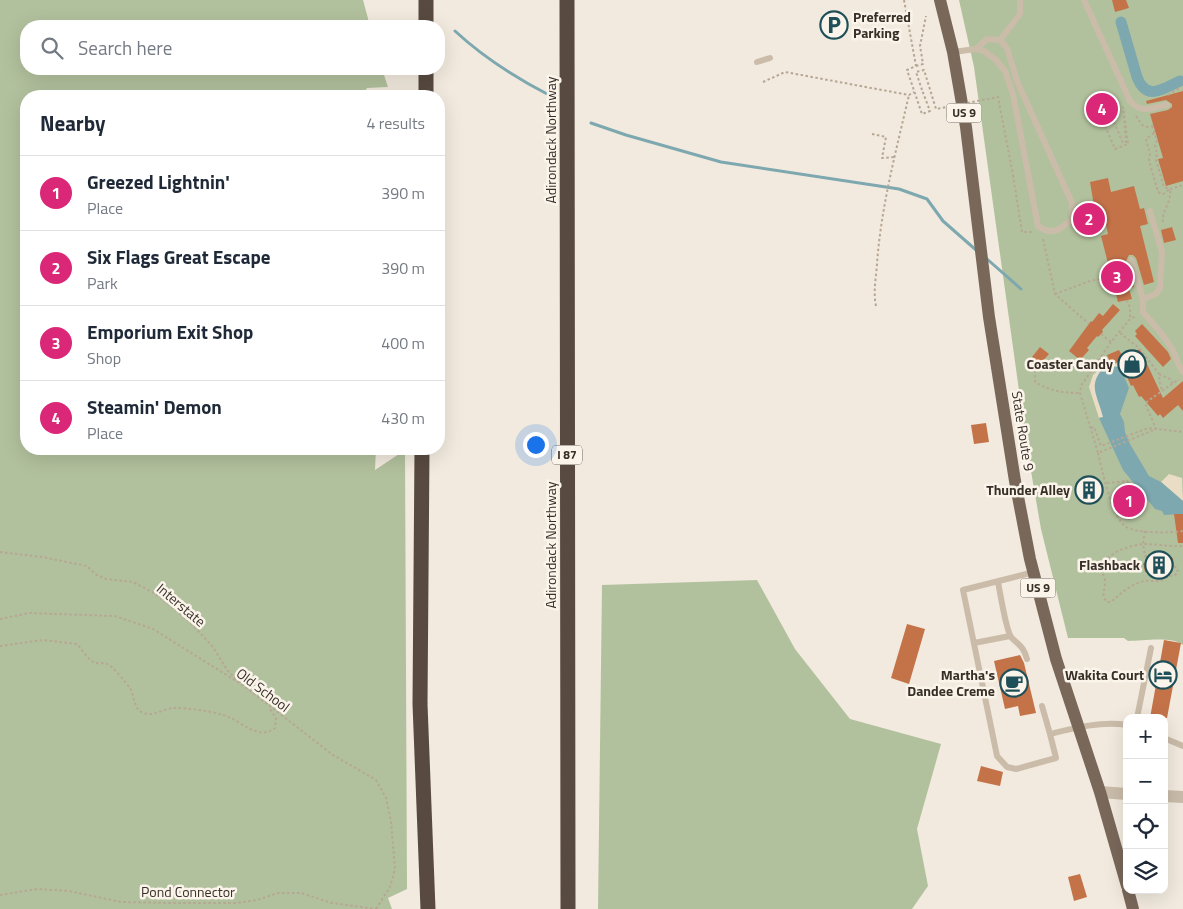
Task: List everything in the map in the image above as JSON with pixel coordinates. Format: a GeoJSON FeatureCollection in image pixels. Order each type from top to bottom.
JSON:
{"type":"FeatureCollection","features":[{"type":"Feature","properties":{"kind":"highway"},"geometry":{"type":"LineString","coordinates":[[426,0],[426,20]]}},
{"type":"Feature","properties":{"kind":"highway","name":"Adirondack Northway"},"geometry":{"type":"LineString","coordinates":[[566,0],[568,909]]}},
{"type":"Feature","properties":{"kind":"highway"},"geometry":{"type":"LineString","coordinates":[[426,75],[426,90]]}},
{"type":"Feature","properties":{"kind":"highway"},"geometry":{"type":"LineString","coordinates":[[422,455],[420,704],[428,909]]}},
{"type":"Feature","properties":{"kind":"main road","name":"State Route 9"},"geometry":{"type":"LineString","coordinates":[[940,0],[953,52],[966,126],[985,281],[1015,481],[1034,572],[1056,659],[1100,792],[1123,872]]}},
{"type":"Feature","properties":{"kind":"main road"},"geometry":{"type":"LineString","coordinates":[[1129,894],[1133,909]]}},
{"type":"Feature","properties":{"kind":"street"},"geometry":{"type":"LineString","coordinates":[[1100,792],[1123,794]]}},
{"type":"Feature","properties":{"kind":"street"},"geometry":{"type":"LineString","coordinates":[[1168,796],[1183,796]]}},
{"type":"Feature","properties":{"kind":"lane"},"geometry":{"type":"LineString","coordinates":[[1000,40],[1020,14],[1020,0]]}},
{"type":"Feature","properties":{"kind":"lane"},"geometry":{"type":"LineString","coordinates":[[1084,0],[1130,100],[1137,108],[1144,110],[1166,105]]}},
{"type":"Feature","properties":{"kind":"lane"},"geometry":{"type":"LineString","coordinates":[[953,52],[976,49],[984,51],[1006,71],[1013,94],[1038,226],[1045,231],[1054,231],[1064,226],[1072,218],[1072,203],[1017,82],[1007,48],[1000,40],[987,39],[976,49]]}},
{"type":"Feature","properties":{"kind":"lane"},"geometry":{"type":"LineString","coordinates":[[757,62],[770,58]]}},
{"type":"Feature","properties":{"kind":"lane"},"geometry":{"type":"LineString","coordinates":[[1143,299],[1156,294],[1160,288],[1162,252],[1150,211]]}},
{"type":"Feature","properties":{"kind":"lane"},"geometry":{"type":"LineString","coordinates":[[1131,260],[1143,299],[1142,312],[1173,349],[1178,365],[1183,372]]}},
{"type":"Feature","properties":{"kind":"lane"},"geometry":{"type":"LineString","coordinates":[[1133,317],[1142,312]]}},
{"type":"Feature","properties":{"kind":"lane"},"geometry":{"type":"LineString","coordinates":[[1034,572],[963,590],[997,756],[1007,767],[1016,769],[1056,758],[1042,706]]}},
{"type":"Feature","properties":{"kind":"lane"},"geometry":{"type":"LineString","coordinates":[[998,582],[1010,636],[1022,647],[1027,659]]}},
{"type":"Feature","properties":{"kind":"lane"},"geometry":{"type":"LineString","coordinates":[[974,643],[1010,636]]}},
{"type":"Feature","properties":{"kind":"lane"},"geometry":{"type":"LineString","coordinates":[[1138,714],[1151,648]]}},
{"type":"Feature","properties":{"kind":"lane"},"geometry":{"type":"LineString","coordinates":[[1050,734],[1078,727],[1103,724],[1123,725]]}},
{"type":"Feature","properties":{"kind":"lane"},"geometry":{"type":"LineString","coordinates":[[1168,740],[1183,746]]}},
{"type":"Feature","properties":{"kind":"path"},"geometry":{"type":"LineString","coordinates":[[904,0],[916,66]]}},
{"type":"Feature","properties":{"kind":"path"},"geometry":{"type":"LineString","coordinates":[[926,16],[920,46],[923,64],[907,70],[922,114],[930,111],[916,72],[924,70],[936,109],[998,97],[1022,232]]}},
{"type":"Feature","properties":{"kind":"path"},"geometry":{"type":"LineString","coordinates":[[764,82],[785,72],[909,95],[914,92]]}},
{"type":"Feature","properties":{"kind":"path"},"geometry":{"type":"LineString","coordinates":[[1168,95],[1180,88]]}},
{"type":"Feature","properties":{"kind":"path"},"geometry":{"type":"LineString","coordinates":[[876,306],[874,296],[878,248],[886,197],[909,95]]}},
{"type":"Feature","properties":{"kind":"path"},"geometry":{"type":"LineString","coordinates":[[1104,126],[1115,149],[1128,144],[1123,107],[1126,142],[1124,143],[1114,122]]}},
{"type":"Feature","properties":{"kind":"path"},"geometry":{"type":"LineString","coordinates":[[1152,126],[1156,140],[1156,160],[1164,186],[1170,189]]}},
{"type":"Feature","properties":{"kind":"path"},"geometry":{"type":"LineString","coordinates":[[1154,133],[1146,139],[1150,154],[1149,161],[1158,192],[1163,194],[1170,189],[1183,185]]}},
{"type":"Feature","properties":{"kind":"path"},"geometry":{"type":"LineString","coordinates":[[872,134],[886,137],[882,158],[895,157]]}},
{"type":"Feature","properties":{"kind":"path"},"geometry":{"type":"LineString","coordinates":[[1164,228],[1162,217],[1168,206],[1170,189]]}},
{"type":"Feature","properties":{"kind":"path"},"geometry":{"type":"LineString","coordinates":[[1042,231],[1055,294],[1089,324]]}},
{"type":"Feature","properties":{"kind":"path"},"geometry":{"type":"LineString","coordinates":[[1055,294],[1090,281],[1112,277]]}},
{"type":"Feature","properties":{"kind":"path"},"geometry":{"type":"LineString","coordinates":[[1128,300],[1133,317],[1111,342],[1081,386],[1080,393],[1106,483],[1119,520],[1125,527],[1144,531],[1183,532]]}},
{"type":"Feature","properties":{"kind":"path"},"geometry":{"type":"LineString","coordinates":[[1120,333],[1140,348],[1159,374],[1170,379],[1173,383]]}},
{"type":"Feature","properties":{"kind":"path"},"geometry":{"type":"LineString","coordinates":[[1101,334],[1111,342]]}},
{"type":"Feature","properties":{"kind":"path"},"geometry":{"type":"LineString","coordinates":[[1040,364],[1035,365],[1035,382],[1048,389],[1063,393],[1080,393]]}},
{"type":"Feature","properties":{"kind":"path"},"geometry":{"type":"LineString","coordinates":[[1159,374],[1162,390]]}},
{"type":"Feature","properties":{"kind":"path"},"geometry":{"type":"LineString","coordinates":[[1156,429],[1145,403],[1183,377]]}},
{"type":"Feature","properties":{"kind":"path"},"geometry":{"type":"LineString","coordinates":[[1091,428],[1094,427],[1097,430],[1101,446],[1148,428],[1183,432]]}},
{"type":"Feature","properties":{"kind":"path"},"geometry":{"type":"LineString","coordinates":[[1098,453],[1156,429]]}},
{"type":"Feature","properties":{"kind":"path"},"geometry":{"type":"LineString","coordinates":[[1106,483],[1128,481],[1137,493],[1144,511],[1141,512],[1136,497],[1123,501],[1129,519],[1126,520],[1121,502],[1113,505]]}},
{"type":"Feature","properties":{"kind":"path"},"geometry":{"type":"LineString","coordinates":[[1144,531],[1143,544],[1145,556],[1157,554],[1158,560]]}},
{"type":"Feature","properties":{"kind":"path"},"geometry":{"type":"LineString","coordinates":[[1159,570],[1176,567],[1178,572],[1174,576],[1159,581],[1151,580],[1136,583],[1120,592],[1111,602],[1107,602],[1103,595],[1105,580],[1102,568],[1104,562],[1116,552],[1143,544],[1183,546]]}},
{"type":"Feature","properties":{"kind":"path","name":"Interstate"},"geometry":{"type":"LineString","coordinates":[[0,552],[42,557],[87,566],[95,574],[106,579],[132,582],[154,593],[188,620],[213,647],[227,670],[244,686]]}},
{"type":"Feature","properties":{"kind":"path","name":"Old School"},"geometry":{"type":"LineString","coordinates":[[0,619],[29,613],[115,616],[153,629],[244,686],[262,702],[333,755],[376,780],[386,798],[391,821],[396,869],[390,887],[376,909]]}},
{"type":"Feature","properties":{"kind":"path"},"geometry":{"type":"LineString","coordinates":[[0,646],[43,640],[77,644],[91,661],[112,667],[129,687],[135,704],[143,713],[149,714],[174,708],[196,710],[224,715],[258,733],[269,732],[275,728],[276,718],[262,702]]}},
{"type":"Feature","properties":{"kind":"path","name":"Pond Connector"},"geometry":{"type":"LineString","coordinates":[[0,895],[37,889],[69,892],[121,902],[236,903],[257,900],[278,893],[301,893],[332,902],[376,909]]}},
{"type":"Feature","properties":{"kind":"green space"},"geometry":{"type":"Polygon","coordinates":[[[0,0],[363,0],[368,20],[20,20],[20,75],[384,75],[388,87],[367,88],[366,90],[20,90],[20,455],[376,455],[375,470],[398,455],[405,455],[407,889],[388,898],[392,909],[0,909],[0,0]]]}},
{"type":"Feature","properties":{"kind":"green space"},"geometry":{"type":"Polygon","coordinates":[[[959,0],[1183,0],[1183,645],[1178,642],[1164,640],[1128,641],[1124,638],[1068,638],[1041,529],[1027,448],[974,67],[959,0]]]}},
{"type":"Feature","properties":{"kind":"green space"},"geometry":{"type":"Polygon","coordinates":[[[757,580],[795,649],[850,719],[941,744],[917,829],[928,886],[912,909],[598,909],[602,585],[757,580]]]}},
{"type":"Feature","properties":{"kind":"shaded area"},"geometry":{"type":"Polygon","coordinates":[[[1106,363],[1111,365],[1118,363],[1120,367],[1105,366],[1103,417],[1099,418],[1089,387],[1093,375],[1106,363]]]}},
{"type":"Feature","properties":{"kind":"shaded area"},"geometry":{"type":"Polygon","coordinates":[[[1169,474],[1182,478],[1183,501],[1161,482],[1169,474]]]}},
{"type":"Feature","properties":{"kind":"water"},"geometry":{"type":"Polygon","coordinates":[[[1105,366],[1120,367],[1129,388],[1120,414],[1130,444],[1149,476],[1161,482],[1183,501],[1183,514],[1164,515],[1162,511],[1155,509],[1123,470],[1099,418],[1103,417],[1096,396],[1095,384],[1096,379],[1105,366]]]}},
{"type":"Feature","properties":{"kind":"building"},"geometry":{"type":"Polygon","coordinates":[[[1112,0],[1126,0],[1129,8],[1115,12],[1112,0]]]}},
{"type":"Feature","properties":{"kind":"building"},"geometry":{"type":"Polygon","coordinates":[[[1183,91],[1183,181],[1166,186],[1158,159],[1163,158],[1150,114],[1168,110],[1172,107],[1172,104],[1166,100],[1147,104],[1146,101],[1183,91]]]}},
{"type":"Feature","properties":{"kind":"building"},"geometry":{"type":"Polygon","coordinates":[[[1101,92],[1115,121],[1104,126],[1090,98],[1101,92]]]}},
{"type":"Feature","properties":{"kind":"building"},"geometry":{"type":"Polygon","coordinates":[[[1108,178],[1111,192],[1134,186],[1140,209],[1144,208],[1148,224],[1140,226],[1154,282],[1144,285],[1136,258],[1133,255],[1129,255],[1126,261],[1134,287],[1129,289],[1132,299],[1118,302],[1101,236],[1108,234],[1104,216],[1096,218],[1090,182],[1108,178]]]}},
{"type":"Feature","properties":{"kind":"building"},"geometry":{"type":"Polygon","coordinates":[[[1172,227],[1176,240],[1164,243],[1161,230],[1172,227]]]}},
{"type":"Feature","properties":{"kind":"building"},"geometry":{"type":"Polygon","coordinates":[[[1113,304],[1120,310],[1102,330],[1103,332],[1087,348],[1089,350],[1080,360],[1069,351],[1091,321],[1099,313],[1103,316],[1113,304]]]}},
{"type":"Feature","properties":{"kind":"building"},"geometry":{"type":"Polygon","coordinates":[[[1142,324],[1168,352],[1171,359],[1163,367],[1135,336],[1137,334],[1135,331],[1142,324]]]}},
{"type":"Feature","properties":{"kind":"building"},"geometry":{"type":"Polygon","coordinates":[[[1040,347],[1049,354],[1040,364],[1032,357],[1040,347]]]}},
{"type":"Feature","properties":{"kind":"building"},"geometry":{"type":"Polygon","coordinates":[[[1140,349],[1163,398],[1183,381],[1183,411],[1178,405],[1163,418],[1160,414],[1158,416],[1141,396],[1139,397],[1133,385],[1131,386],[1120,361],[1111,365],[1107,355],[1119,350],[1123,357],[1140,349]]]}},
{"type":"Feature","properties":{"kind":"building"},"geometry":{"type":"Polygon","coordinates":[[[986,423],[989,442],[974,444],[971,425],[986,423]]]}},
{"type":"Feature","properties":{"kind":"building","name":"Thunder Alley"},"geometry":{"type":"Polygon","coordinates":[[[1091,479],[1100,486],[1088,501],[1079,494],[1091,479]]]}},
{"type":"Feature","properties":{"kind":"building"},"geometry":{"type":"Polygon","coordinates":[[[1174,514],[1183,514],[1183,543],[1178,543],[1174,514]]]}},
{"type":"Feature","properties":{"kind":"building","name":"Flashback"},"geometry":{"type":"Polygon","coordinates":[[[1173,558],[1174,567],[1145,572],[1143,563],[1173,558]]]}},
{"type":"Feature","properties":{"kind":"building"},"geometry":{"type":"Polygon","coordinates":[[[907,624],[925,629],[909,684],[891,678],[907,624]]]}},
{"type":"Feature","properties":{"kind":"building"},"geometry":{"type":"Polygon","coordinates":[[[1164,640],[1181,643],[1168,714],[1151,714],[1164,640]]]}},
{"type":"Feature","properties":{"kind":"building","name":"Martha's Dandee Creme"},"geometry":{"type":"Polygon","coordinates":[[[1020,655],[1024,663],[1036,713],[1020,716],[1018,706],[1005,709],[994,661],[1020,655]]]}},
{"type":"Feature","properties":{"kind":"building"},"geometry":{"type":"Polygon","coordinates":[[[981,766],[1003,772],[1000,786],[977,781],[981,766]]]}},
{"type":"Feature","properties":{"kind":"building"},"geometry":{"type":"Polygon","coordinates":[[[1080,874],[1087,897],[1074,901],[1068,877],[1080,874]]]}},
{"type":"Feature","properties":{"kind":"waterway"},"geometry":{"type":"LineString","coordinates":[[1121,22],[1141,85],[1145,89],[1156,91],[1180,81]]}},
{"type":"Feature","properties":{"kind":"waterway"},"geometry":{"type":"LineString","coordinates":[[455,31],[500,66],[549,95]]}},
{"type":"Feature","properties":{"kind":"waterway"},"geometry":{"type":"LineString","coordinates":[[591,123],[721,162],[899,189],[927,199],[943,221],[976,250]]}},
{"type":"Feature","properties":{"kind":"waterway"},"geometry":{"type":"LineString","coordinates":[[987,259],[1021,289]]}},
{"type":"Feature","properties":{"kind":"place","name":"Preferred Parking"},"geometry":{"type":"Point","coordinates":[834,25]}},
{"type":"Feature","properties":{"kind":"place","name":"Steamin' Demon"},"geometry":{"type":"Point","coordinates":[1102,109]}},
{"type":"Feature","properties":{"kind":"place","name":"Six Flags Great Escape"},"geometry":{"type":"Point","coordinates":[1089,219]}},
{"type":"Feature","properties":{"kind":"place","name":"Emporium Exit Shop"},"geometry":{"type":"Point","coordinates":[1117,277]}},
{"type":"Feature","properties":{"kind":"place","name":"Coaster Candy"},"geometry":{"type":"Point","coordinates":[1132,364]}},
{"type":"Feature","properties":{"kind":"place","name":"Thunder Alley"},"geometry":{"type":"Point","coordinates":[1089,490]}},
{"type":"Feature","properties":{"kind":"place","name":"Greezed Lightnin'"},"geometry":{"type":"Point","coordinates":[1129,501]}},
{"type":"Feature","properties":{"kind":"place","name":"Flashback"},"geometry":{"type":"Point","coordinates":[1159,565]}},
{"type":"Feature","properties":{"kind":"place","name":"Wakita Court"},"geometry":{"type":"Point","coordinates":[1163,675]}},
{"type":"Feature","properties":{"kind":"place","name":"Martha's Dandee Creme"},"geometry":{"type":"Point","coordinates":[1014,683]}}]}
